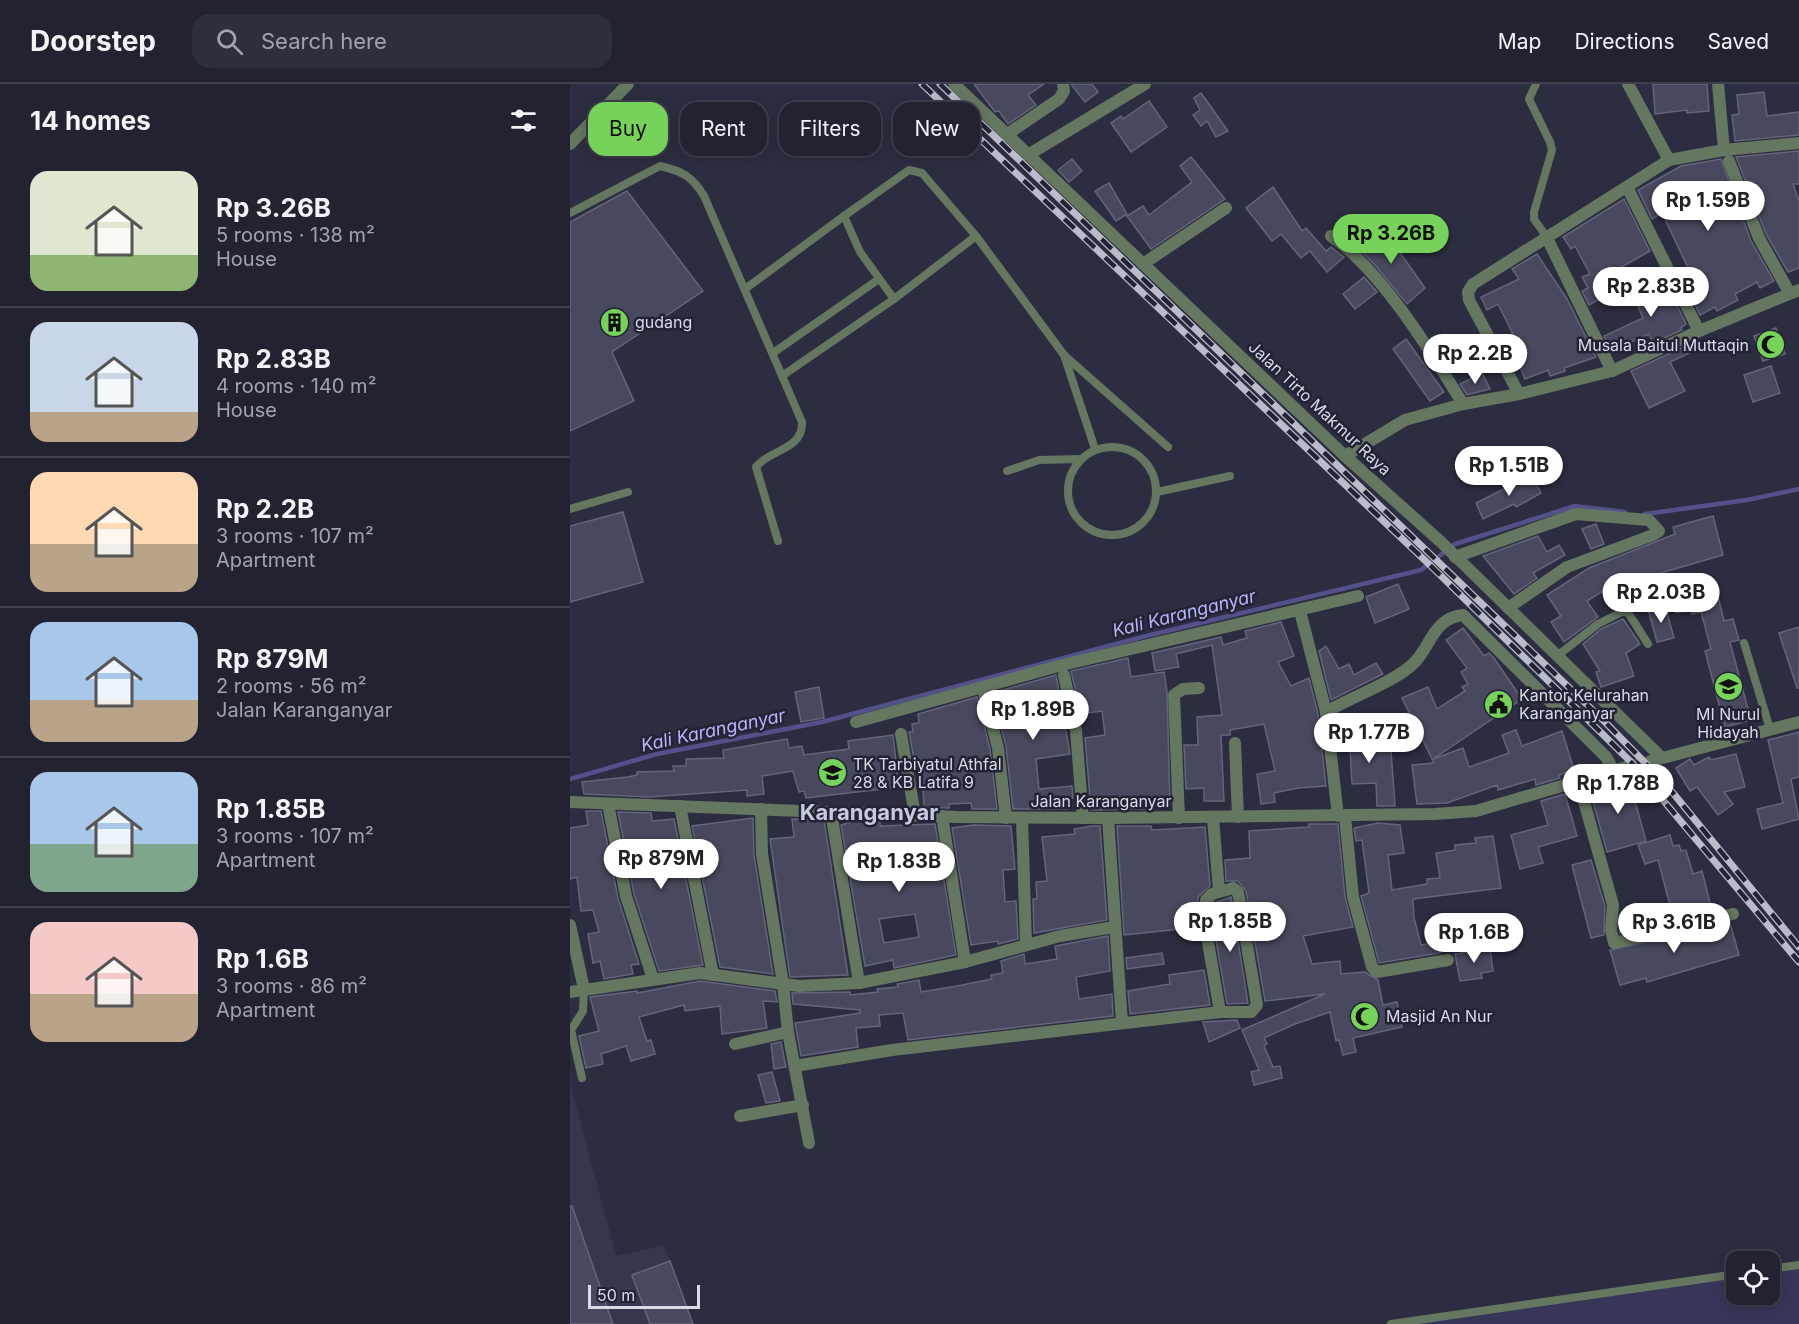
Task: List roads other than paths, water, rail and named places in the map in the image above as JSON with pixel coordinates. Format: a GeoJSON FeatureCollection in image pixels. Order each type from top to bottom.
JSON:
{"type":"FeatureCollection","features":[{"type":"Feature","properties":{"kind":"street"},"geometry":{"type":"LineString","coordinates":[[570,144],[628,84]]}},
{"type":"Feature","properties":{"kind":"street","name":"Jalan Tirto Makmur Raya"},"geometry":{"type":"LineString","coordinates":[[954,84],[1345,456],[1441,542],[1657,759],[1770,729]]}},
{"type":"Feature","properties":{"kind":"street"},"geometry":{"type":"LineString","coordinates":[[1006,135],[1059,99],[1064,91],[1063,84]]}},
{"type":"Feature","properties":{"kind":"street"},"geometry":{"type":"LineString","coordinates":[[1028,155],[1145,84]]}},
{"type":"Feature","properties":{"kind":"street"},"geometry":{"type":"LineString","coordinates":[[1628,84],[1669,160]]}},
{"type":"Feature","properties":{"kind":"street"},"geometry":{"type":"LineString","coordinates":[[1345,456],[1405,420],[1463,404],[1519,394],[1612,371],[1699,330],[1794,291],[1759,238],[1727,156],[1718,84]]}},
{"type":"Feature","properties":{"kind":"street"},"geometry":{"type":"LineString","coordinates":[[1519,394],[1469,300],[1468,291],[1473,284],[1669,160],[1727,156],[1799,143]]}},
{"type":"Feature","properties":{"kind":"street"},"geometry":{"type":"LineString","coordinates":[[1628,187],[1699,330]]}},
{"type":"Feature","properties":{"kind":"street"},"geometry":{"type":"LineString","coordinates":[[1143,264],[1226,208]]}},
{"type":"Feature","properties":{"kind":"street"},"geometry":{"type":"LineString","coordinates":[[1331,236],[1350,252],[1384,290],[1436,360],[1463,404]]}},
{"type":"Feature","properties":{"kind":"street"},"geometry":{"type":"LineString","coordinates":[[1546,236],[1612,371]]}},
{"type":"Feature","properties":{"kind":"street"},"geometry":{"type":"LineString","coordinates":[[1454,555],[1576,514],[1649,520],[1657,526],[1659,531],[1653,535],[1567,567],[1508,608]]}},
{"type":"Feature","properties":{"kind":"street"},"geometry":{"type":"LineString","coordinates":[[856,722],[1062,665],[1358,596]]}},
{"type":"Feature","properties":{"kind":"street"},"geometry":{"type":"LineString","coordinates":[[1300,611],[1326,712],[1353,897],[1372,967],[1377,972],[1448,960]]}},
{"type":"Feature","properties":{"kind":"street","name":"Jalan Karanganyar"},"geometry":{"type":"LineString","coordinates":[[570,802],[1006,818],[1341,816],[1476,811],[1620,769],[1465,616],[1456,616],[1435,630],[1417,660],[1405,670],[1326,712]]}},
{"type":"Feature","properties":{"kind":"street"},"geometry":{"type":"LineString","coordinates":[[1064,675],[1076,730],[1083,818]]}},
{"type":"Feature","properties":{"kind":"street"},"geometry":{"type":"LineString","coordinates":[[1179,818],[1174,695],[1183,689],[1199,688]]}},
{"type":"Feature","properties":{"kind":"street"},"geometry":{"type":"LineString","coordinates":[[984,693],[998,748],[1006,818]]}},
{"type":"Feature","properties":{"kind":"street"},"geometry":{"type":"LineString","coordinates":[[1770,729],[1799,722]]}},
{"type":"Feature","properties":{"kind":"street"},"geometry":{"type":"LineString","coordinates":[[901,734],[915,815]]}},
{"type":"Feature","properties":{"kind":"street"},"geometry":{"type":"LineString","coordinates":[[1235,743],[1238,817]]}},
{"type":"Feature","properties":{"kind":"street"},"geometry":{"type":"LineString","coordinates":[[1578,780],[1613,905],[1611,930],[1614,943],[1733,914]]}},
{"type":"Feature","properties":{"kind":"street"},"geometry":{"type":"LineString","coordinates":[[608,804],[626,896],[653,979]]}},
{"type":"Feature","properties":{"kind":"street"},"geometry":{"type":"LineString","coordinates":[[680,806],[713,975]]}},
{"type":"Feature","properties":{"kind":"street"},"geometry":{"type":"LineString","coordinates":[[761,809],[762,854],[783,984],[788,1032],[804,1105],[809,1143]]}},
{"type":"Feature","properties":{"kind":"street"},"geometry":{"type":"LineString","coordinates":[[831,812],[859,983]]}},
{"type":"Feature","properties":{"kind":"street"},"geometry":{"type":"LineString","coordinates":[[942,816],[965,962]]}},
{"type":"Feature","properties":{"kind":"street"},"geometry":{"type":"LineString","coordinates":[[1022,818],[1026,944]]}},
{"type":"Feature","properties":{"kind":"street"},"geometry":{"type":"LineString","coordinates":[[1108,818],[1122,1023]]}},
{"type":"Feature","properties":{"kind":"street"},"geometry":{"type":"LineString","coordinates":[[1213,818],[1219,891]]}},
{"type":"Feature","properties":{"kind":"street"},"geometry":{"type":"LineString","coordinates":[[795,1066],[892,1050],[1220,1012],[1251,1012],[1257,1005],[1238,892],[1233,888],[1219,891],[1206,900],[1208,942],[1220,1012]]}},
{"type":"Feature","properties":{"kind":"street"},"geometry":{"type":"LineString","coordinates":[[570,925],[584,989]]}},
{"type":"Feature","properties":{"kind":"street"},"geometry":{"type":"LineString","coordinates":[[570,992],[700,973],[783,984],[859,983],[965,962],[1026,944],[1114,927]]}},
{"type":"Feature","properties":{"kind":"street"},"geometry":{"type":"LineString","coordinates":[[735,1044],[788,1032]]}},
{"type":"Feature","properties":{"kind":"street"},"geometry":{"type":"LineString","coordinates":[[740,1116],[804,1105]]}},
{"type":"Feature","properties":{"kind":"lane"},"geometry":{"type":"LineString","coordinates":[[1536,84],[1529,99],[1551,142],[1552,150],[1534,212],[1534,219],[1546,236]]}},
{"type":"Feature","properties":{"kind":"lane"},"geometry":{"type":"LineString","coordinates":[[570,213],[660,165],[683,171],[695,181],[704,195],[802,422],[803,432],[798,440],[758,464],[756,470],[778,541]]}},
{"type":"Feature","properties":{"kind":"lane"},"geometry":{"type":"LineString","coordinates":[[745,289],[844,216],[914,169],[922,173],[976,236],[1064,355],[1168,447]]}},
{"type":"Feature","properties":{"kind":"lane"},"geometry":{"type":"LineString","coordinates":[[844,216],[860,252],[894,299]]}},
{"type":"Feature","properties":{"kind":"lane"},"geometry":{"type":"LineString","coordinates":[[782,376],[894,299],[976,236]]}},
{"type":"Feature","properties":{"kind":"lane"},"geometry":{"type":"LineString","coordinates":[[773,353],[879,279]]}},
{"type":"Feature","properties":{"kind":"lane"},"geometry":{"type":"LineString","coordinates":[[1064,355],[1095,449]]}},
{"type":"Feature","properties":{"kind":"lane"},"geometry":{"type":"LineString","coordinates":[[1113,446],[1130,450],[1144,460],[1154,475],[1157,492],[1153,509],[1143,524],[1129,533],[1112,536],[1094,532],[1080,522],[1071,508],[1067,490],[1071,473],[1081,459],[1095,449],[1113,446]]}},
{"type":"Feature","properties":{"kind":"lane"},"geometry":{"type":"LineString","coordinates":[[1006,471],[1039,460],[1081,459]]}},
{"type":"Feature","properties":{"kind":"lane"},"geometry":{"type":"LineString","coordinates":[[1157,492],[1230,476]]}},
{"type":"Feature","properties":{"kind":"lane"},"geometry":{"type":"LineString","coordinates":[[570,509],[628,492]]}},
{"type":"Feature","properties":{"kind":"lane"},"geometry":{"type":"LineString","coordinates":[[1557,656],[1598,624],[1624,611],[1629,614],[1648,644]]}},
{"type":"Feature","properties":{"kind":"lane"},"geometry":{"type":"LineString","coordinates":[[1744,643],[1770,729]]}},
{"type":"Feature","properties":{"kind":"lane"},"geometry":{"type":"LineString","coordinates":[[582,1078],[571,1030],[583,1011],[584,989]]}},
{"type":"Feature","properties":{"kind":"lane"},"geometry":{"type":"LineString","coordinates":[[1780,1268],[1799,1265]]}},
{"type":"Feature","properties":{"kind":"lane"},"geometry":{"type":"LineString","coordinates":[[1391,1324],[1726,1276]]}},
{"type":"Feature","properties":{"kind":"waterway","name":"Kali Karanganyar"},"geometry":{"type":"LineString","coordinates":[[1645,514],[1747,500],[1799,489]]}},
{"type":"Feature","properties":{"kind":"waterway","name":"Kali Karanganyar"},"geometry":{"type":"LineString","coordinates":[[570,779],[657,754],[822,722],[1146,636],[1421,570],[1455,544],[1575,506],[1625,512]]}},
{"type":"Feature","properties":{"kind":"tunnel"},"geometry":{"type":"LineString","coordinates":[[1626,767],[1651,761]]}},
{"type":"Feature","properties":{"kind":"railway"},"geometry":{"type":"LineString","coordinates":[[922,84],[1433,568],[1631,762],[1799,962]]}},
{"type":"Feature","properties":{"kind":"railway"},"geometry":{"type":"LineString","coordinates":[[940,84],[1604,721],[1664,782],[1799,947]]}},
{"type":"Feature","properties":{"kind":"place","name":"gudang"},"geometry":{"type":"Point","coordinates":[614,322]}},
{"type":"Feature","properties":{"kind":"place","name":"Musala Baitul Muttaqin"},"geometry":{"type":"Point","coordinates":[1770,345]}},
{"type":"Feature","properties":{"kind":"place","name":"MI Nurul Hidayah"},"geometry":{"type":"Point","coordinates":[1728,686]}},
{"type":"Feature","properties":{"kind":"place","name":"Kantor Kelurahan Karanganyar"},"geometry":{"type":"Point","coordinates":[1498,704]}},
{"type":"Feature","properties":{"kind":"place","name":"TK Tarbiyatul Athfal 28 & KB Latifa 9"},"geometry":{"type":"Point","coordinates":[832,773]}},
{"type":"Feature","properties":{"kind":"place","name":"Masjid An Nur"},"geometry":{"type":"Point","coordinates":[1365,1016]}},
{"type":"Feature","properties":{"kind":"district","name":"Karanganyar"},"geometry":{"type":"Point","coordinates":[869,812]}}]}
